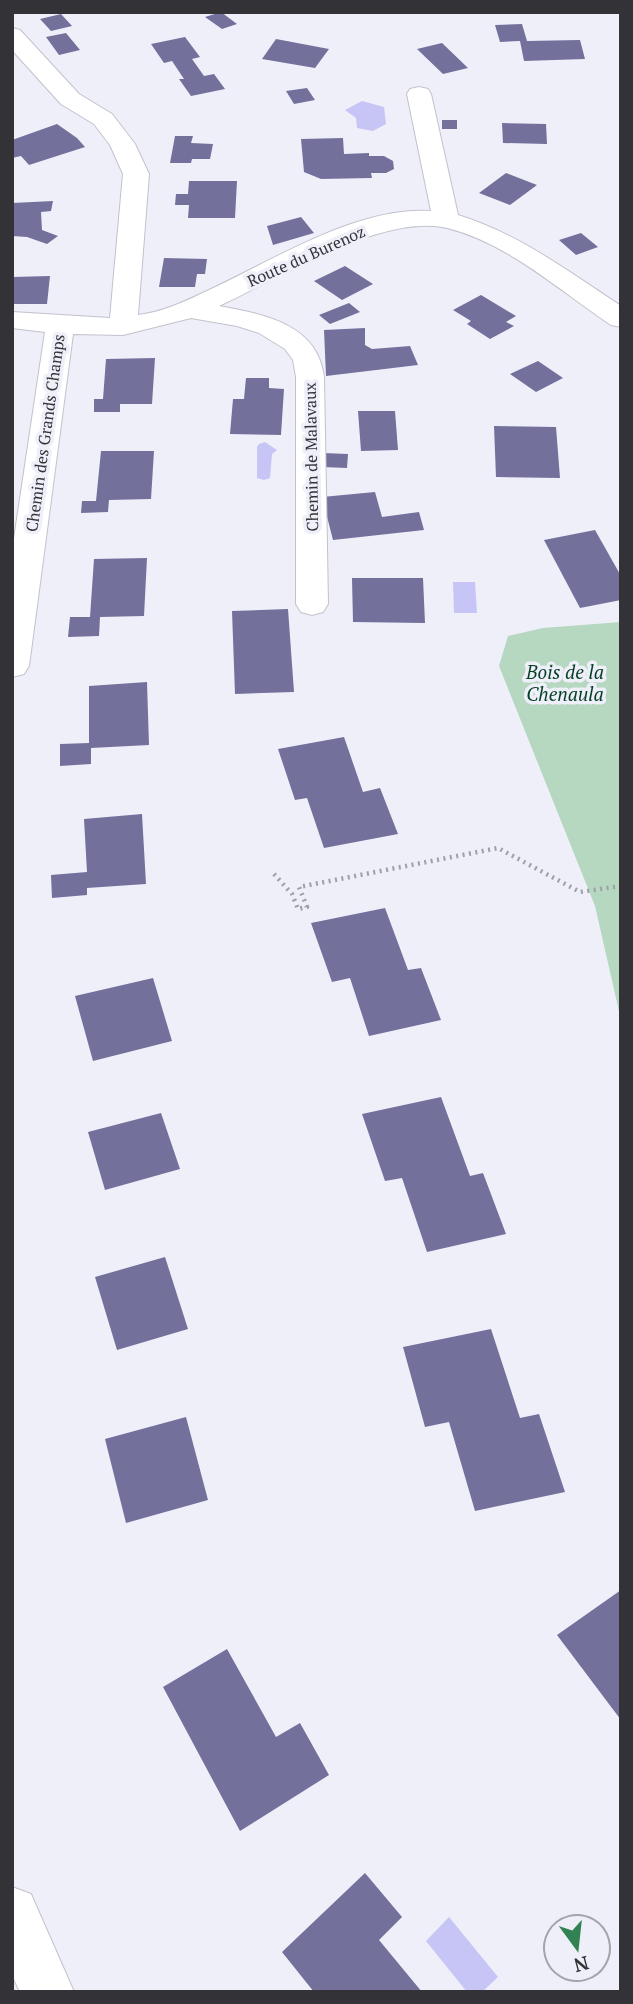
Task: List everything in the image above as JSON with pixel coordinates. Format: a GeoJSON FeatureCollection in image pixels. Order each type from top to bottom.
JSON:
{"type":"FeatureCollection","features":[{"type":"Feature","properties":{"kind":"street"},"geometry":{"type":"LineString","coordinates":[[12,35],[70,99],[103,119],[122,144],[136,174],[123,327]]}},
{"type":"Feature","properties":{"kind":"street"},"geometry":{"type":"LineString","coordinates":[[419,94],[446,219]]}},
{"type":"Feature","properties":{"kind":"street","name":"Route du Burenoz"},"geometry":{"type":"LineString","coordinates":[[12,320],[123,327],[165,318],[375,225],[425,218],[446,219],[501,240],[621,319]]}},
{"type":"Feature","properties":{"kind":"street","name":"Chemin de Malavaux"},"geometry":{"type":"LineString","coordinates":[[189,309],[258,323],[288,335],[306,357],[310,377],[312,604]]}},
{"type":"Feature","properties":{"kind":"street","name":"Chemin des Grands Champs"},"geometry":{"type":"LineString","coordinates":[[12,666],[60,325]]}},
{"type":"Feature","properties":{"kind":"street"},"geometry":{"type":"LineString","coordinates":[[12,1913],[47,1992]]}},
{"type":"Feature","properties":{"kind":"path"},"geometry":{"type":"LineString","coordinates":[[274,874],[292,894],[298,909],[307,907],[299,887],[498,848],[580,892],[621,886]]}},
{"type":"Feature","properties":{"kind":"green space","name":"Bois de la Chenaula"},"geometry":{"type":"Polygon","coordinates":[[[621,622],[621,1020],[595,906],[499,666],[508,636],[543,628],[621,622]]]}},
{"type":"Feature","properties":{"kind":"water"},"geometry":{"type":"Polygon","coordinates":[[[362,101],[384,107],[386,124],[373,131],[357,128],[356,118],[345,110],[362,101]]]}},
{"type":"Feature","properties":{"kind":"water"},"geometry":{"type":"Polygon","coordinates":[[[265,442],[277,450],[272,454],[270,478],[264,480],[257,478],[257,447],[265,442]]]}},
{"type":"Feature","properties":{"kind":"water"},"geometry":{"type":"Polygon","coordinates":[[[453,582],[475,582],[477,613],[454,613],[453,582]]]}},
{"type":"Feature","properties":{"kind":"water"},"geometry":{"type":"Polygon","coordinates":[[[449,1917],[498,1977],[482,1992],[467,1992],[426,1941],[449,1917]]]}},
{"type":"Feature","properties":{"kind":"building"},"geometry":{"type":"Polygon","coordinates":[[[221,12],[237,24],[222,29],[205,17],[221,12]]]}},
{"type":"Feature","properties":{"kind":"building"},"geometry":{"type":"Polygon","coordinates":[[[61,14],[72,26],[51,31],[40,19],[61,14]]]}},
{"type":"Feature","properties":{"kind":"building"},"geometry":{"type":"Polygon","coordinates":[[[522,24],[527,41],[580,40],[585,59],[524,61],[520,41],[500,42],[495,25],[522,24]]]}},
{"type":"Feature","properties":{"kind":"building"},"geometry":{"type":"Polygon","coordinates":[[[66,33],[80,50],[59,55],[46,37],[66,33]]]}},
{"type":"Feature","properties":{"kind":"building"},"geometry":{"type":"Polygon","coordinates":[[[185,37],[200,57],[192,59],[204,76],[214,74],[225,89],[191,96],[179,79],[184,79],[172,61],[164,63],[151,44],[185,37]]]}},
{"type":"Feature","properties":{"kind":"building"},"geometry":{"type":"Polygon","coordinates":[[[276,39],[329,49],[315,68],[262,59],[276,39]]]}},
{"type":"Feature","properties":{"kind":"building"},"geometry":{"type":"Polygon","coordinates":[[[442,43],[468,68],[443,74],[417,49],[442,43]]]}},
{"type":"Feature","properties":{"kind":"building"},"geometry":{"type":"Polygon","coordinates":[[[307,88],[315,100],[294,104],[286,91],[307,88]]]}},
{"type":"Feature","properties":{"kind":"building"},"geometry":{"type":"Polygon","coordinates":[[[442,120],[457,120],[457,129],[442,129],[442,120]]]}},
{"type":"Feature","properties":{"kind":"building"},"geometry":{"type":"Polygon","coordinates":[[[502,123],[546,124],[547,144],[503,143],[502,123]]]}},
{"type":"Feature","properties":{"kind":"building"},"geometry":{"type":"Polygon","coordinates":[[[57,124],[85,147],[29,165],[21,156],[12,158],[12,140],[57,124]]]}},
{"type":"Feature","properties":{"kind":"building"},"geometry":{"type":"Polygon","coordinates":[[[175,136],[193,136],[191,143],[213,144],[210,159],[170,163],[175,136]]]}},
{"type":"Feature","properties":{"kind":"building"},"geometry":{"type":"Polygon","coordinates":[[[343,138],[344,154],[369,153],[369,156],[384,156],[393,161],[394,169],[386,173],[371,173],[372,178],[321,179],[304,172],[301,139],[343,138]]]}},
{"type":"Feature","properties":{"kind":"building"},"geometry":{"type":"Polygon","coordinates":[[[506,173],[537,185],[510,205],[479,193],[506,173]]]}},
{"type":"Feature","properties":{"kind":"building"},"geometry":{"type":"Polygon","coordinates":[[[189,181],[237,181],[235,218],[188,218],[189,205],[175,205],[176,194],[188,194],[189,181]]]}},
{"type":"Feature","properties":{"kind":"building"},"geometry":{"type":"Polygon","coordinates":[[[53,201],[51,211],[41,212],[42,230],[58,236],[47,244],[27,237],[12,236],[12,203],[53,201]]]}},
{"type":"Feature","properties":{"kind":"building"},"geometry":{"type":"Polygon","coordinates":[[[301,217],[314,233],[273,245],[267,226],[301,217]]]}},
{"type":"Feature","properties":{"kind":"building"},"geometry":{"type":"Polygon","coordinates":[[[581,233],[598,247],[576,255],[559,240],[581,233]]]}},
{"type":"Feature","properties":{"kind":"building"},"geometry":{"type":"Polygon","coordinates":[[[164,258],[207,259],[205,274],[197,274],[195,287],[159,287],[164,258]]]}},
{"type":"Feature","properties":{"kind":"building"},"geometry":{"type":"Polygon","coordinates":[[[345,266],[373,284],[342,300],[314,281],[345,266]]]}},
{"type":"Feature","properties":{"kind":"building"},"geometry":{"type":"Polygon","coordinates":[[[50,276],[47,304],[14,304],[12,277],[50,276]]]}},
{"type":"Feature","properties":{"kind":"building"},"geometry":{"type":"Polygon","coordinates":[[[481,295],[516,316],[506,322],[514,326],[490,339],[467,324],[471,321],[453,310],[481,295]]]}},
{"type":"Feature","properties":{"kind":"building"},"geometry":{"type":"Polygon","coordinates":[[[349,303],[360,312],[330,324],[319,315],[349,303]]]}},
{"type":"Feature","properties":{"kind":"building"},"geometry":{"type":"Polygon","coordinates":[[[365,328],[365,345],[372,349],[410,346],[418,365],[326,376],[324,330],[365,328]]]}},
{"type":"Feature","properties":{"kind":"building"},"geometry":{"type":"Polygon","coordinates":[[[155,358],[152,404],[120,404],[120,412],[94,412],[94,399],[103,399],[106,359],[155,358]]]}},
{"type":"Feature","properties":{"kind":"building"},"geometry":{"type":"Polygon","coordinates":[[[538,361],[563,378],[536,392],[510,374],[538,361]]]}},
{"type":"Feature","properties":{"kind":"building"},"geometry":{"type":"Polygon","coordinates":[[[246,378],[269,378],[269,388],[284,389],[281,435],[230,434],[233,399],[244,399],[246,378]]]}},
{"type":"Feature","properties":{"kind":"building"},"geometry":{"type":"Polygon","coordinates":[[[358,411],[395,411],[398,450],[361,451],[358,411]]]}},
{"type":"Feature","properties":{"kind":"building"},"geometry":{"type":"Polygon","coordinates":[[[494,426],[556,427],[560,478],[496,477],[494,426]]]}},
{"type":"Feature","properties":{"kind":"building"},"geometry":{"type":"Polygon","coordinates":[[[101,451],[154,451],[151,499],[109,500],[108,512],[81,513],[82,501],[96,501],[101,451]]]}},
{"type":"Feature","properties":{"kind":"building"},"geometry":{"type":"Polygon","coordinates":[[[323,453],[348,454],[347,468],[322,467],[323,453]]]}},
{"type":"Feature","properties":{"kind":"building"},"geometry":{"type":"Polygon","coordinates":[[[375,492],[382,517],[419,512],[424,530],[333,540],[322,497],[375,492]]]}},
{"type":"Feature","properties":{"kind":"building"},"geometry":{"type":"Polygon","coordinates":[[[595,530],[621,576],[621,600],[580,608],[544,540],[595,530]]]}},
{"type":"Feature","properties":{"kind":"building"},"geometry":{"type":"Polygon","coordinates":[[[147,558],[144,616],[100,617],[99,636],[68,637],[70,617],[90,617],[94,559],[147,558]]]}},
{"type":"Feature","properties":{"kind":"building"},"geometry":{"type":"Polygon","coordinates":[[[352,578],[423,578],[425,623],[353,622],[352,578]]]}},
{"type":"Feature","properties":{"kind":"building"},"geometry":{"type":"Polygon","coordinates":[[[288,609],[294,692],[235,694],[232,611],[288,609]]]}},
{"type":"Feature","properties":{"kind":"building"},"geometry":{"type":"Polygon","coordinates":[[[147,682],[149,745],[91,748],[91,764],[60,766],[60,744],[89,743],[89,686],[147,682]]]}},
{"type":"Feature","properties":{"kind":"building"},"geometry":{"type":"Polygon","coordinates":[[[344,737],[363,792],[380,788],[398,834],[324,848],[307,798],[295,800],[278,749],[344,737]]]}},
{"type":"Feature","properties":{"kind":"building"},"geometry":{"type":"Polygon","coordinates":[[[142,814],[146,884],[87,888],[87,895],[52,898],[51,875],[87,872],[84,819],[142,814]]]}},
{"type":"Feature","properties":{"kind":"building"},"geometry":{"type":"Polygon","coordinates":[[[385,908],[408,970],[421,968],[441,1020],[369,1036],[350,978],[332,982],[311,923],[385,908]]]}},
{"type":"Feature","properties":{"kind":"building"},"geometry":{"type":"Polygon","coordinates":[[[153,978],[172,1041],[93,1061],[75,996],[153,978]]]}},
{"type":"Feature","properties":{"kind":"building"},"geometry":{"type":"Polygon","coordinates":[[[441,1097],[470,1176],[483,1173],[506,1234],[427,1252],[402,1178],[385,1181],[362,1114],[441,1097]]]}},
{"type":"Feature","properties":{"kind":"building"},"geometry":{"type":"Polygon","coordinates":[[[161,1113],[180,1169],[105,1190],[88,1132],[161,1113]]]}},
{"type":"Feature","properties":{"kind":"building"},"geometry":{"type":"Polygon","coordinates":[[[165,1257],[188,1329],[117,1350],[95,1277],[165,1257]]]}},
{"type":"Feature","properties":{"kind":"building"},"geometry":{"type":"Polygon","coordinates":[[[491,1329],[520,1418],[539,1414],[565,1492],[475,1511],[449,1422],[425,1427],[403,1347],[491,1329]]]}},
{"type":"Feature","properties":{"kind":"building"},"geometry":{"type":"Polygon","coordinates":[[[186,1417],[208,1500],[126,1523],[105,1439],[186,1417]]]}},
{"type":"Feature","properties":{"kind":"building"},"geometry":{"type":"Polygon","coordinates":[[[621,1590],[621,1720],[557,1635],[621,1590]]]}},
{"type":"Feature","properties":{"kind":"building"},"geometry":{"type":"Polygon","coordinates":[[[227,1649],[276,1737],[300,1723],[329,1775],[240,1831],[163,1687],[227,1649]]]}},
{"type":"Feature","properties":{"kind":"building"},"geometry":{"type":"Polygon","coordinates":[[[365,1873],[402,1917],[379,1940],[422,1992],[314,1992],[282,1952],[365,1873]]]}}]}
